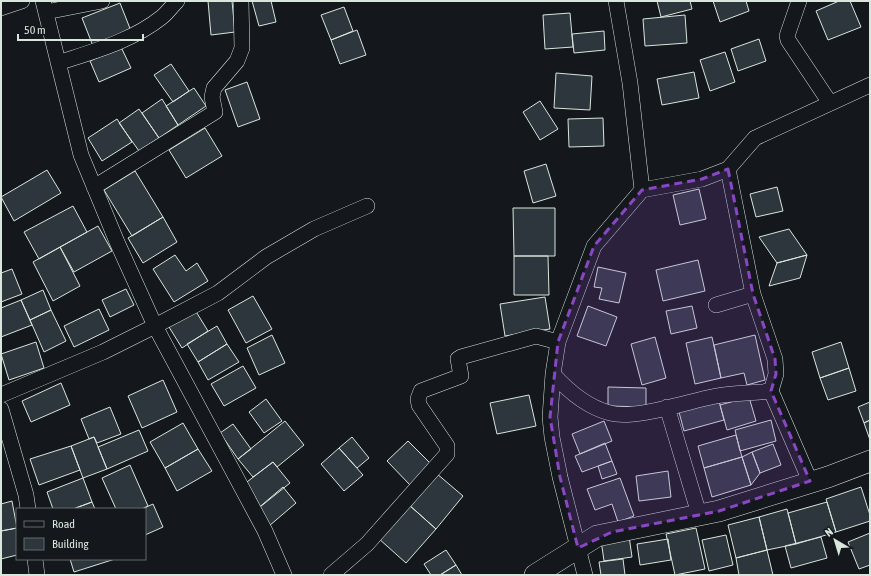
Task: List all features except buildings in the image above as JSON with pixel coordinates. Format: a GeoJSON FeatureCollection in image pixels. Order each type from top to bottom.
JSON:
{"type":"FeatureCollection","features":[{"type":"Feature","properties":{"kind":"street"},"geometry":{"type":"LineString","coordinates":[[1,8],[22,1]]}},
{"type":"Feature","properties":{"kind":"street"},"geometry":{"type":"LineString","coordinates":[[102,1],[44,6],[81,155],[155,326],[265,531],[284,575]]}},
{"type":"Feature","properties":{"kind":"street"},"geometry":{"type":"LineString","coordinates":[[58,63],[109,46],[132,35],[163,17],[177,1]]}},
{"type":"Feature","properties":{"kind":"street"},"geometry":{"type":"LineString","coordinates":[[94,187],[215,112],[212,97],[214,88],[237,61],[244,42],[241,1]]}},
{"type":"Feature","properties":{"kind":"street"},"geometry":{"type":"LineString","coordinates":[[616,1],[630,83],[642,190]]}},
{"type":"Feature","properties":{"kind":"street"},"geometry":{"type":"LineString","coordinates":[[799,1],[787,36],[788,40],[830,103]]}},
{"type":"Feature","properties":{"kind":"street"},"geometry":{"type":"LineString","coordinates":[[585,575],[560,477],[552,437],[550,417],[553,374],[558,342],[594,246],[642,190],[702,179],[728,169],[754,138],[870,85]]}},
{"type":"Feature","properties":{"kind":"street"},"geometry":{"type":"LineString","coordinates":[[728,169],[753,294],[775,359],[776,374],[771,391],[810,481]]}},
{"type":"Feature","properties":{"kind":"street"},"geometry":{"type":"LineString","coordinates":[[1,395],[103,352],[155,326],[218,293],[266,257],[314,229],[367,206]]}},
{"type":"Feature","properties":{"kind":"street"},"geometry":{"type":"LineString","coordinates":[[716,305],[753,294]]}},
{"type":"Feature","properties":{"kind":"street"},"geometry":{"type":"LineString","coordinates":[[331,575],[367,544],[447,454],[447,446],[419,405],[418,399],[421,391],[461,376],[458,359],[461,357],[536,336],[558,342]]}},
{"type":"Feature","properties":{"kind":"street"},"geometry":{"type":"LineString","coordinates":[[553,374],[565,387],[588,405],[612,414],[640,413],[717,396],[771,391]]}},
{"type":"Feature","properties":{"kind":"street"},"geometry":{"type":"LineString","coordinates":[[667,407],[699,514]]}},
{"type":"Feature","properties":{"kind":"street"},"geometry":{"type":"LineString","coordinates":[[1,409],[26,495],[28,508]]}},
{"type":"Feature","properties":{"kind":"street"},"geometry":{"type":"LineString","coordinates":[[535,575],[597,536],[719,510],[869,463]]}},
{"type":"Feature","properties":{"kind":"street"},"geometry":{"type":"LineString","coordinates":[[35,560],[37,575]]}},
{"type":"Feature","properties":{"kind":"highlighted area"},"geometry":{"type":"Polygon","coordinates":[[[728,169],[753,294],[775,359],[776,374],[771,391],[810,481],[719,511],[612,532],[578,548],[560,477],[550,417],[558,342],[594,246],[642,190],[702,179],[728,169]]]}}]}
